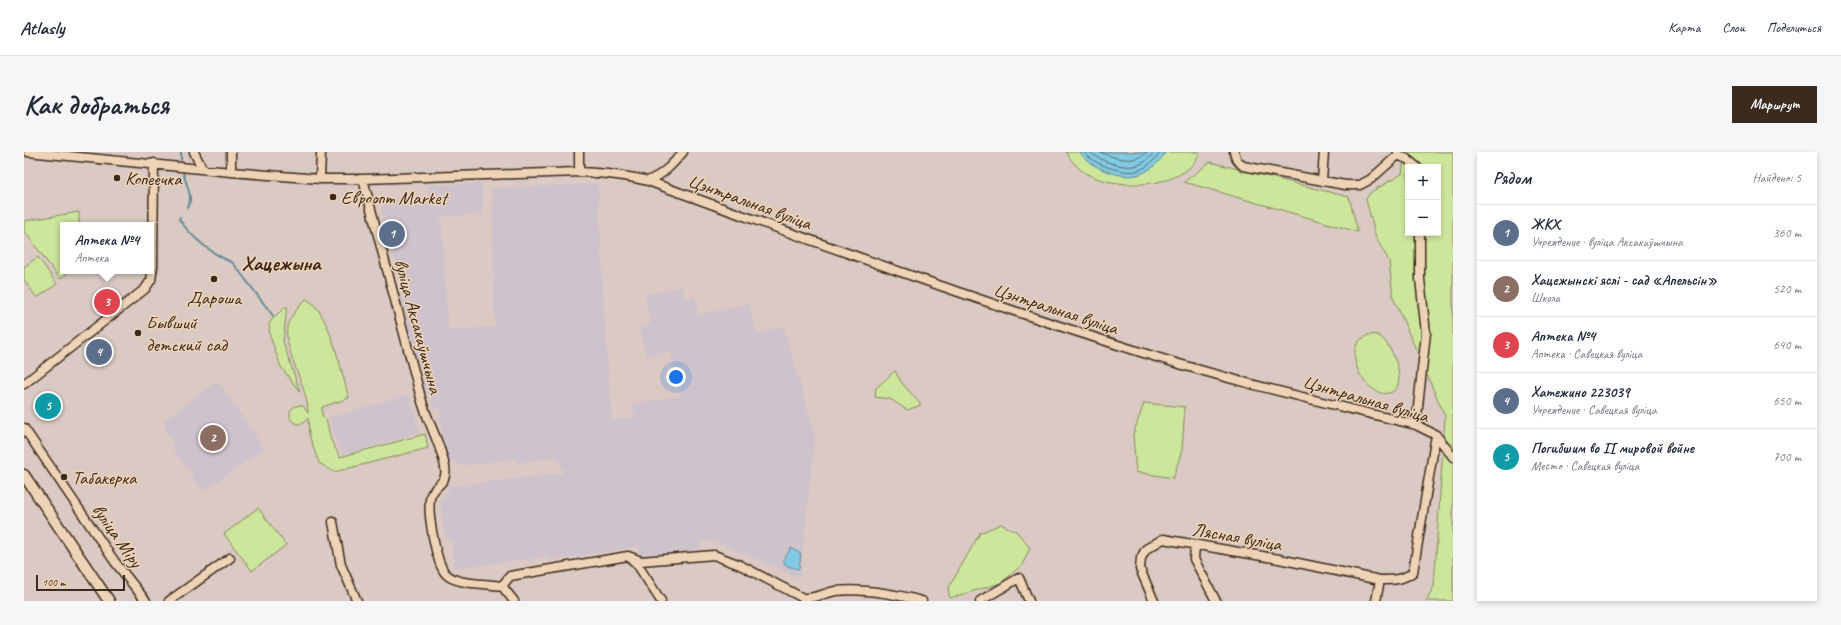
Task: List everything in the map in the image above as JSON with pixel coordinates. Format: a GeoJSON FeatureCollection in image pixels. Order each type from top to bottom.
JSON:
{"type":"FeatureCollection","features":[{"type":"Feature","properties":{"kind":"main road"},"geometry":{"type":"LineString","coordinates":[[24,475],[109,601]]}},
{"type":"Feature","properties":{"kind":"street","name":"Цэнтральная вуліца"},"geometry":{"type":"LineString","coordinates":[[28,152],[154,163],[230,172],[320,179],[579,172],[620,174],[648,180],[978,299],[1154,356],[1238,381],[1416,425],[1436,435]]}},
{"type":"Feature","properties":{"kind":"street"},"geometry":{"type":"LineString","coordinates":[[194,152],[202,168]]}},
{"type":"Feature","properties":{"kind":"street"},"geometry":{"type":"LineString","coordinates":[[230,172],[231,152]]}},
{"type":"Feature","properties":{"kind":"street"},"geometry":{"type":"LineString","coordinates":[[320,179],[321,152]]}},
{"type":"Feature","properties":{"kind":"street"},"geometry":{"type":"LineString","coordinates":[[579,152],[579,172]]}},
{"type":"Feature","properties":{"kind":"street"},"geometry":{"type":"LineString","coordinates":[[648,180],[660,176],[683,152]]}},
{"type":"Feature","properties":{"kind":"street"},"geometry":{"type":"LineString","coordinates":[[1234,152],[1237,160],[1242,166],[1345,185],[1360,185],[1372,179],[1398,153],[1413,164]]}},
{"type":"Feature","properties":{"kind":"street"},"geometry":{"type":"LineString","coordinates":[[1322,181],[1324,152]]}},
{"type":"Feature","properties":{"kind":"street"},"geometry":{"type":"LineString","coordinates":[[154,163],[154,222]]}},
{"type":"Feature","properties":{"kind":"street","name":"вуліца Аксакаўшчына"},"geometry":{"type":"LineString","coordinates":[[363,179],[422,400],[445,466],[444,481],[432,495],[429,513],[434,542],[444,570],[453,579],[464,582],[502,586]]}},
{"type":"Feature","properties":{"kind":"street"},"geometry":{"type":"LineString","coordinates":[[1416,425],[1426,333],[1420,279],[1420,236]]}},
{"type":"Feature","properties":{"kind":"street"},"geometry":{"type":"LineString","coordinates":[[24,384],[145,289],[151,280],[152,274]]}},
{"type":"Feature","properties":{"kind":"street","name":"вуліца Міру"},"geometry":{"type":"LineString","coordinates":[[24,428],[115,562],[146,601]]}},
{"type":"Feature","properties":{"kind":"street"},"geometry":{"type":"LineString","coordinates":[[1436,435],[1453,457]]}},
{"type":"Feature","properties":{"kind":"street","name":"Лясная вуліца"},"geometry":{"type":"LineString","coordinates":[[1154,601],[1140,569],[1141,558],[1146,549],[1163,539],[1278,559],[1380,580],[1406,578],[1414,572],[1436,435]]}},
{"type":"Feature","properties":{"kind":"street"},"geometry":{"type":"LineString","coordinates":[[333,522],[341,564],[357,601]]}},
{"type":"Feature","properties":{"kind":"street"},"geometry":{"type":"LineString","coordinates":[[1195,545],[1194,559],[1216,601]]}},
{"type":"Feature","properties":{"kind":"street"},"geometry":{"type":"LineString","coordinates":[[514,601],[502,586],[510,576],[628,556],[642,561],[714,555],[740,565],[803,598],[811,599],[834,592],[847,590],[900,595],[922,601]]}},
{"type":"Feature","properties":{"kind":"street"},"geometry":{"type":"LineString","coordinates":[[628,556],[637,564],[662,601]]}},
{"type":"Feature","properties":{"kind":"street"},"geometry":{"type":"LineString","coordinates":[[169,601],[230,558]]}},
{"type":"Feature","properties":{"kind":"street"},"geometry":{"type":"LineString","coordinates":[[980,601],[1019,578],[1029,601]]}},
{"type":"Feature","properties":{"kind":"street"},"geometry":{"type":"LineString","coordinates":[[1376,601],[1380,580]]}},
{"type":"Feature","properties":{"kind":"shaded area"},"geometry":{"type":"Polygon","coordinates":[[[482,183],[483,215],[441,216],[448,330],[495,327],[492,188],[598,184],[604,314],[612,416],[610,420],[634,418],[633,403],[681,396],[671,352],[646,356],[639,327],[651,325],[645,295],[682,286],[685,299],[695,298],[699,315],[748,303],[758,335],[783,325],[815,434],[800,578],[717,542],[709,541],[702,541],[698,549],[641,556],[639,546],[549,561],[549,557],[455,568],[451,538],[445,538],[440,500],[451,486],[565,473],[561,468],[559,457],[518,463],[517,459],[460,466],[447,456],[443,445],[440,408],[433,409],[431,396],[425,391],[400,292],[402,288],[387,229],[384,229],[380,196],[385,195],[386,201],[428,201],[429,185],[482,183]]]}},
{"type":"Feature","properties":{"kind":"shaded area"},"geometry":{"type":"Polygon","coordinates":[[[218,381],[264,449],[203,491],[171,446],[174,444],[166,432],[164,420],[218,381]]]}},
{"type":"Feature","properties":{"kind":"shaded area"},"geometry":{"type":"Polygon","coordinates":[[[409,394],[420,432],[343,455],[335,439],[329,418],[409,394]]]}},
{"type":"Feature","properties":{"kind":"green space"},"geometry":{"type":"Polygon","coordinates":[[[1066,152],[1200,152],[1194,163],[1185,172],[1172,178],[1158,182],[1128,184],[1099,179],[1087,174],[1075,164],[1066,152]]]}},
{"type":"Feature","properties":{"kind":"green space"},"geometry":{"type":"Polygon","coordinates":[[[1405,152],[1453,152],[1453,601],[1426,601],[1434,586],[1445,416],[1393,297],[1389,261],[1376,238],[1366,199],[1371,192],[1402,174],[1405,152]]]}},
{"type":"Feature","properties":{"kind":"green space"},"geometry":{"type":"Polygon","coordinates":[[[1210,162],[1349,197],[1358,232],[1184,182],[1210,162]]]}},
{"type":"Feature","properties":{"kind":"green space"},"geometry":{"type":"Polygon","coordinates":[[[79,212],[79,222],[60,222],[60,274],[66,274],[60,279],[24,231],[24,221],[79,212]]]}},
{"type":"Feature","properties":{"kind":"green space"},"geometry":{"type":"Polygon","coordinates":[[[38,257],[57,284],[37,298],[24,280],[24,267],[38,257]]]}},
{"type":"Feature","properties":{"kind":"green space"},"geometry":{"type":"Polygon","coordinates":[[[306,299],[314,305],[328,328],[334,343],[349,398],[322,407],[322,416],[326,419],[331,440],[340,457],[425,434],[428,448],[334,472],[319,463],[309,435],[308,418],[302,424],[296,424],[290,418],[293,407],[303,406],[308,413],[304,391],[287,341],[289,321],[306,299]]]}},
{"type":"Feature","properties":{"kind":"green space"},"geometry":{"type":"Polygon","coordinates":[[[287,306],[283,342],[300,392],[281,367],[270,336],[269,324],[274,317],[287,306]]]}},
{"type":"Feature","properties":{"kind":"green space"},"geometry":{"type":"Polygon","coordinates":[[[1368,335],[1376,335],[1382,339],[1388,345],[1396,362],[1399,380],[1397,387],[1392,392],[1384,393],[1375,391],[1361,376],[1357,367],[1355,357],[1356,348],[1360,340],[1368,335]]]}},
{"type":"Feature","properties":{"kind":"green space"},"geometry":{"type":"Polygon","coordinates":[[[895,371],[901,382],[921,405],[907,410],[890,399],[875,397],[876,388],[895,371]]]}},
{"type":"Feature","properties":{"kind":"green space"},"geometry":{"type":"Polygon","coordinates":[[[1144,403],[1185,407],[1182,450],[1173,478],[1136,472],[1133,435],[1144,403]]]}},
{"type":"Feature","properties":{"kind":"green space"},"geometry":{"type":"Polygon","coordinates":[[[258,508],[286,545],[252,571],[224,534],[258,508]]]}},
{"type":"Feature","properties":{"kind":"green space"},"geometry":{"type":"Polygon","coordinates":[[[1001,524],[1017,532],[1030,548],[1022,565],[1001,583],[950,598],[948,589],[980,533],[1001,524]]]}},
{"type":"Feature","properties":{"kind":"water"},"geometry":{"type":"Polygon","coordinates":[[[1080,152],[1165,152],[1161,159],[1146,172],[1130,176],[1105,171],[1090,162],[1080,152]]]}},
{"type":"Feature","properties":{"kind":"water"},"geometry":{"type":"Polygon","coordinates":[[[791,548],[801,554],[799,568],[797,569],[784,563],[784,559],[791,548]]]}},
{"type":"Feature","properties":{"kind":"waterway"},"geometry":{"type":"LineString","coordinates":[[181,152],[181,160]]}},
{"type":"Feature","properties":{"kind":"waterway"},"geometry":{"type":"LineString","coordinates":[[183,171],[190,196],[187,209]]}},
{"type":"Feature","properties":{"kind":"waterway"},"geometry":{"type":"LineString","coordinates":[[180,217],[179,219],[184,226],[196,239],[218,255],[233,263],[274,317]]}},
{"type":"Feature","properties":{"kind":"place","name":"Копеечка"},"geometry":{"type":"Point","coordinates":[117,178]}},
{"type":"Feature","properties":{"kind":"place","name":"Евроопт Market"},"geometry":{"type":"Point","coordinates":[333,197]}},
{"type":"Feature","properties":{"kind":"place","name":"ЖКХ"},"geometry":{"type":"Point","coordinates":[392,234]}},
{"type":"Feature","properties":{"kind":"place","name":"Дароша"},"geometry":{"type":"Point","coordinates":[214,279]}},
{"type":"Feature","properties":{"kind":"place","name":"Аптека №4"},"geometry":{"type":"Point","coordinates":[107,302]}},
{"type":"Feature","properties":{"kind":"place","name":"Бывший детский сад"},"geometry":{"type":"Point","coordinates":[138,333]}},
{"type":"Feature","properties":{"kind":"place","name":"Хатежино 223039"},"geometry":{"type":"Point","coordinates":[99,352]}},
{"type":"Feature","properties":{"kind":"place","name":"Погибшим во II мировой войне"},"geometry":{"type":"Point","coordinates":[48,406]}},
{"type":"Feature","properties":{"kind":"place","name":"Хацежынскі яслі - сад «Апельсін»"},"geometry":{"type":"Point","coordinates":[213,438]}},
{"type":"Feature","properties":{"kind":"place","name":"Табакерка"},"geometry":{"type":"Point","coordinates":[64,477]}},
{"type":"Feature","properties":{"kind":"district","name":"Хацежына"},"geometry":{"type":"Point","coordinates":[281,263]}}]}
